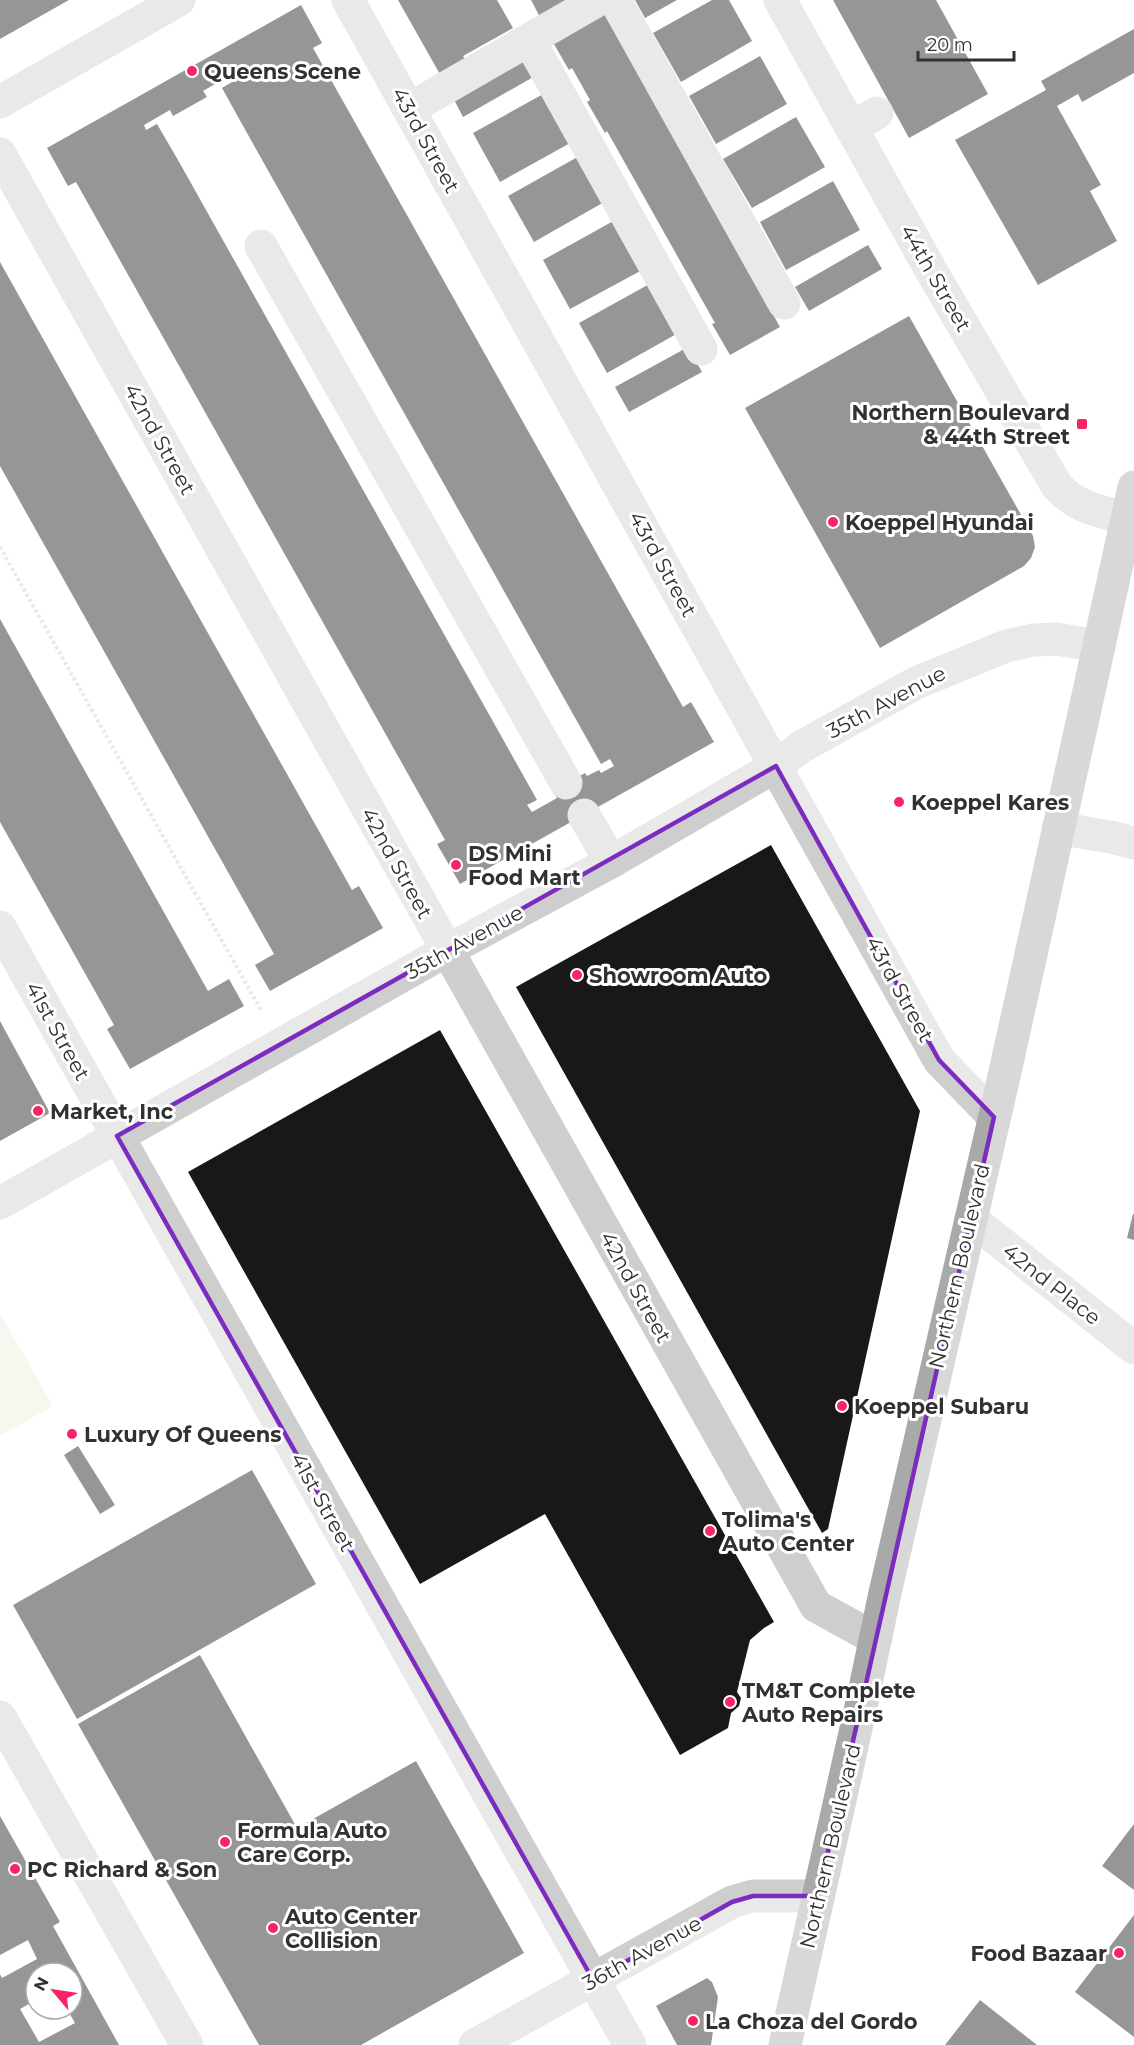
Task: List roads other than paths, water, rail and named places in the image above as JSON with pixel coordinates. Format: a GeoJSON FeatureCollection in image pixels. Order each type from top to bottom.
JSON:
{"type":"FeatureCollection","features":[{"type":"Feature","properties":{"kind":"main road","name":"Northern Boulevard"},"geometry":{"type":"LineString","coordinates":[[785,2045],[1131,503]]}},
{"type":"Feature","properties":{"kind":"street"},"geometry":{"type":"LineString","coordinates":[[0,102],[179,0]]}},
{"type":"Feature","properties":{"kind":"street","name":"43rd Street"},"geometry":{"type":"LineString","coordinates":[[348,0],[939,1060],[994,1118]]}},
{"type":"Feature","properties":{"kind":"street"},"geometry":{"type":"LineString","coordinates":[[409,109],[598,0]]}},
{"type":"Feature","properties":{"kind":"street"},"geometry":{"type":"LineString","coordinates":[[615,0],[784,303]]}},
{"type":"Feature","properties":{"kind":"street","name":"44th Street"},"geometry":{"type":"LineString","coordinates":[[780,0],[864,121],[1023,431],[1057,486],[1067,497],[1096,511],[1131,503]]}},
{"type":"Feature","properties":{"kind":"street"},"geometry":{"type":"LineString","coordinates":[[538,56],[701,349]]}},
{"type":"Feature","properties":{"kind":"street","name":"42nd Street"},"geometry":{"type":"LineString","coordinates":[[0,154],[816,1606],[876,1639]]}},
{"type":"Feature","properties":{"kind":"street"},"geometry":{"type":"LineString","coordinates":[[261,246],[566,783]]}},
{"type":"Feature","properties":{"kind":"street","name":"35th Avenue"},"geometry":{"type":"LineString","coordinates":[[0,1203],[447,951],[611,862],[776,766],[801,747],[916,683],[995,650],[1033,640],[1056,639],[1099,646]]}},
{"type":"Feature","properties":{"kind":"street"},"geometry":{"type":"LineString","coordinates":[[584,815],[611,862]]}},
{"type":"Feature","properties":{"kind":"street"},"geometry":{"type":"LineString","coordinates":[[1058,828],[1134,843]]}},
{"type":"Feature","properties":{"kind":"street","name":"41st Street"},"geometry":{"type":"LineString","coordinates":[[0,927],[630,2045]]}},
{"type":"Feature","properties":{"kind":"street","name":"42nd Place"},"geometry":{"type":"LineString","coordinates":[[971,1219],[1133,1343]]}},
{"type":"Feature","properties":{"kind":"street"},"geometry":{"type":"LineString","coordinates":[[0,1717],[187,2045]]}},
{"type":"Feature","properties":{"kind":"street","name":"36th Avenue"},"geometry":{"type":"LineString","coordinates":[[475,2045],[732,1902],[753,1896],[818,1896]]}},
{"type":"Feature","properties":{"kind":"place","name":"Queens Scene"},"geometry":{"type":"Point","coordinates":[192,71]}},
{"type":"Feature","properties":{"kind":"place","name":"Northern Boulevard & 44th Street"},"geometry":{"type":"Point","coordinates":[1082,424]}},
{"type":"Feature","properties":{"kind":"place","name":"Koeppel Hyundai"},"geometry":{"type":"Point","coordinates":[833,522]}},
{"type":"Feature","properties":{"kind":"place","name":"Koeppel Kares"},"geometry":{"type":"Point","coordinates":[899,802]}},
{"type":"Feature","properties":{"kind":"place","name":"DS Mini Food Mart"},"geometry":{"type":"Point","coordinates":[456,865]}},
{"type":"Feature","properties":{"kind":"place","name":"Showroom Auto"},"geometry":{"type":"Point","coordinates":[577,975]}},
{"type":"Feature","properties":{"kind":"place","name":"Market, Inc"},"geometry":{"type":"Point","coordinates":[38,1111]}},
{"type":"Feature","properties":{"kind":"place","name":"Koeppel Subaru"},"geometry":{"type":"Point","coordinates":[842,1406]}},
{"type":"Feature","properties":{"kind":"place","name":"Luxury Of Queens"},"geometry":{"type":"Point","coordinates":[72,1434]}},
{"type":"Feature","properties":{"kind":"place","name":"Tolima's Auto Center"},"geometry":{"type":"Point","coordinates":[710,1531]}},
{"type":"Feature","properties":{"kind":"place","name":"TM&T Complete Auto Repairs"},"geometry":{"type":"Point","coordinates":[730,1702]}},
{"type":"Feature","properties":{"kind":"place","name":"Formula Auto Care Corp."},"geometry":{"type":"Point","coordinates":[225,1842]}},
{"type":"Feature","properties":{"kind":"place","name":"PC Richard & Son"},"geometry":{"type":"Point","coordinates":[15,1869]}},
{"type":"Feature","properties":{"kind":"place","name":"Auto Center Collision"},"geometry":{"type":"Point","coordinates":[273,1928]}},
{"type":"Feature","properties":{"kind":"place","name":"Food Bazaar"},"geometry":{"type":"Point","coordinates":[1119,1953]}},
{"type":"Feature","properties":{"kind":"place","name":"La Choza del Gordo"},"geometry":{"type":"Point","coordinates":[693,2021]}}]}
